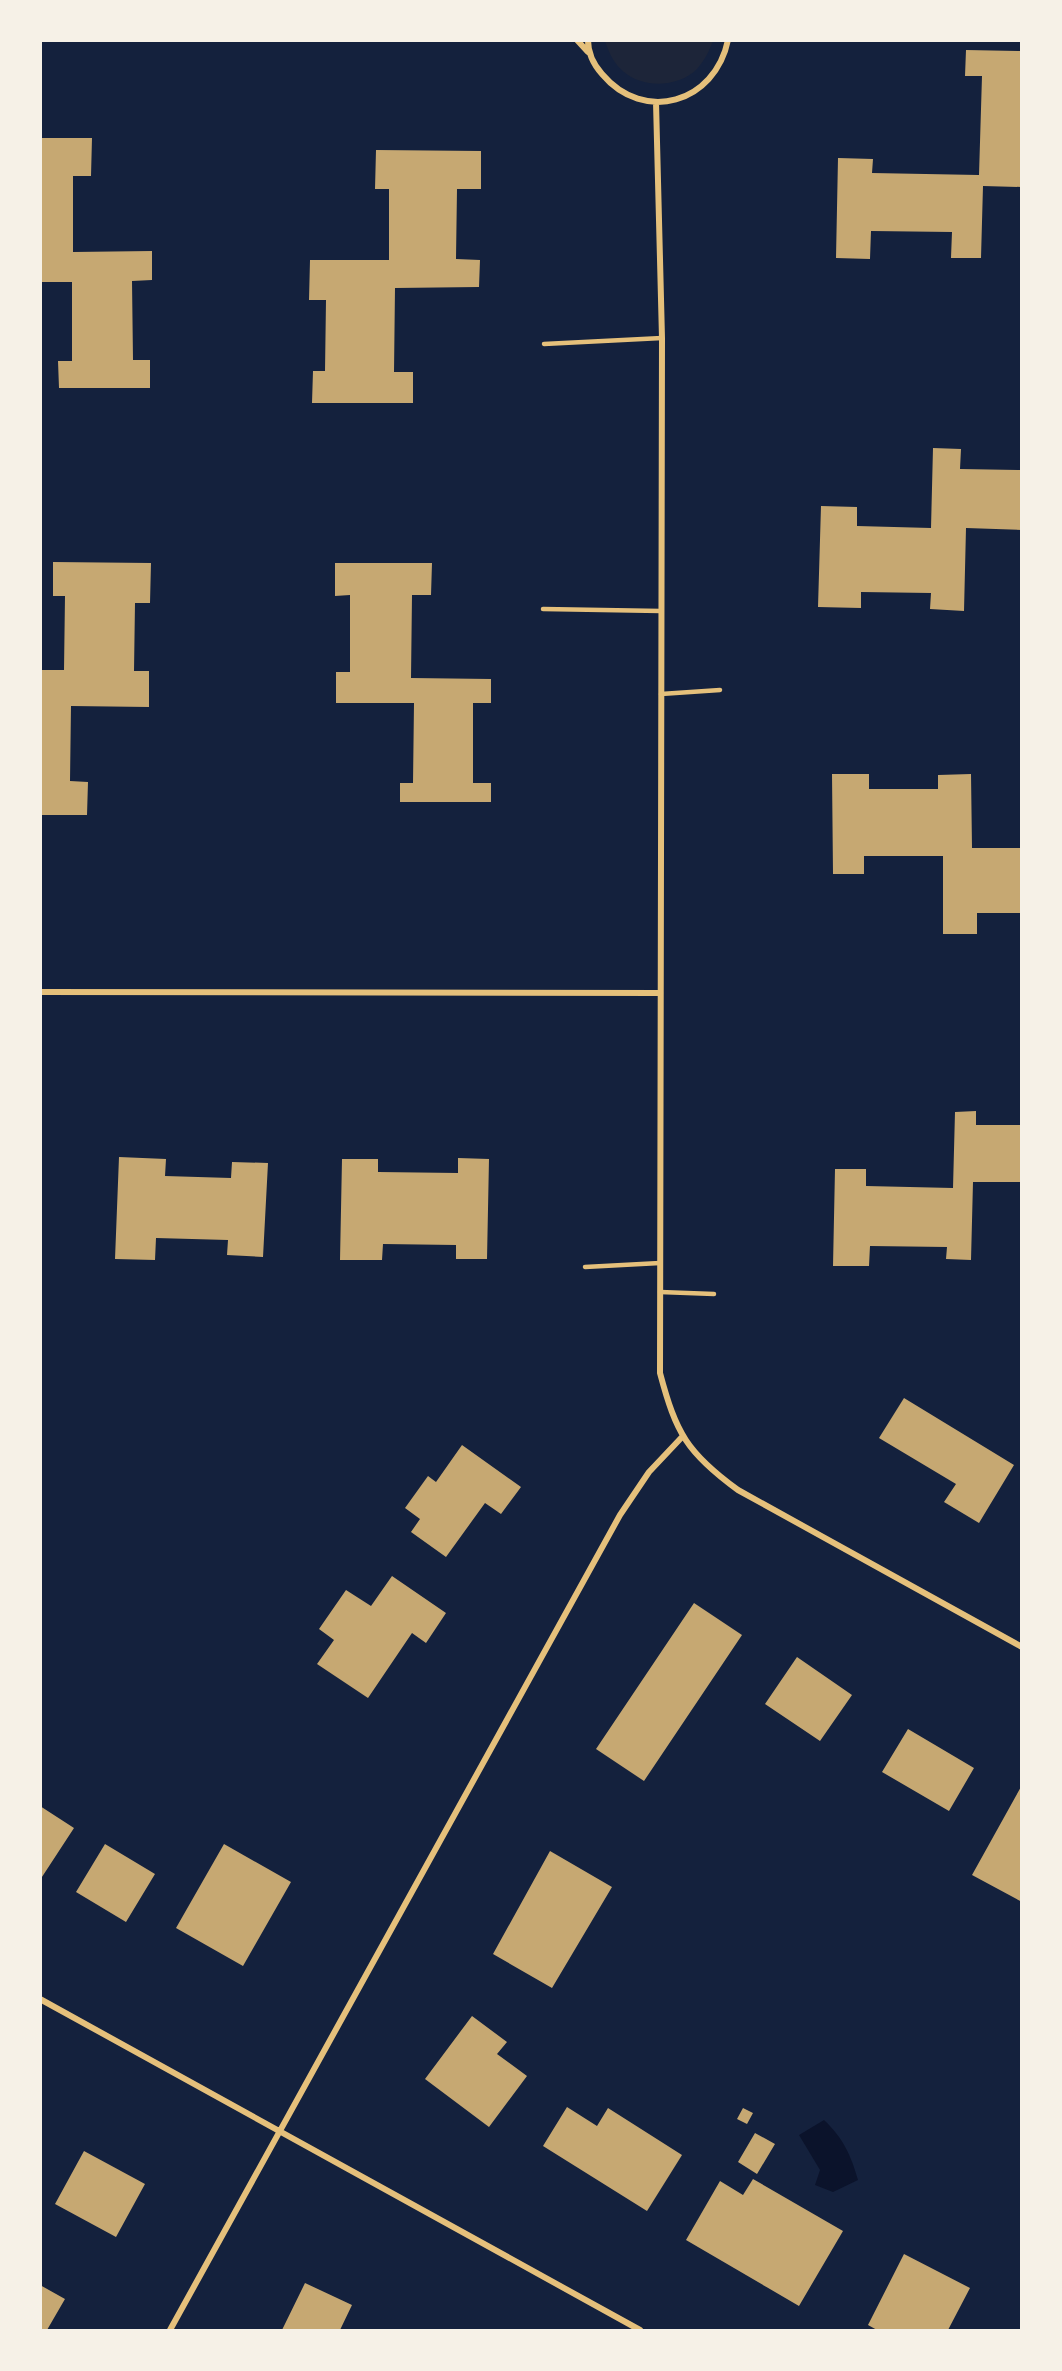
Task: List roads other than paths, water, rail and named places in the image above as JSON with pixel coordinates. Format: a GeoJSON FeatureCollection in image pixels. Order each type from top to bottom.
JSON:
{"type":"FeatureCollection","features":[{"type":"Feature","properties":{"kind":"street"},"geometry":{"type":"LineString","coordinates":[[577,40],[591,54]]}},
{"type":"Feature","properties":{"kind":"street"},"geometry":{"type":"LineString","coordinates":[[588,40],[596,67],[612,86],[632,97],[656,102],[677,100],[698,90],[713,76],[725,57],[728,40]]}},
{"type":"Feature","properties":{"kind":"street"},"geometry":{"type":"LineString","coordinates":[[656,102],[662,338],[660,1373],[670,1413],[682,1437],[707,1467],[738,1490],[1022,1647]]}},
{"type":"Feature","properties":{"kind":"street"},"geometry":{"type":"LineString","coordinates":[[40,992],[660,993]]}},
{"type":"Feature","properties":{"kind":"street"},"geometry":{"type":"LineString","coordinates":[[170,2331],[620,1515],[649,1472],[682,1437]]}},
{"type":"Feature","properties":{"kind":"street"},"geometry":{"type":"LineString","coordinates":[[40,1999],[640,2331]]}},
{"type":"Feature","properties":{"kind":"lane"},"geometry":{"type":"LineString","coordinates":[[544,344],[662,338]]}},
{"type":"Feature","properties":{"kind":"lane"},"geometry":{"type":"LineString","coordinates":[[543,609],[661,611]]}},
{"type":"Feature","properties":{"kind":"lane"},"geometry":{"type":"LineString","coordinates":[[661,694],[720,690]]}},
{"type":"Feature","properties":{"kind":"lane"},"geometry":{"type":"LineString","coordinates":[[585,1267],[660,1263]]}},
{"type":"Feature","properties":{"kind":"lane"},"geometry":{"type":"LineString","coordinates":[[660,1292],[714,1294]]}}]}
